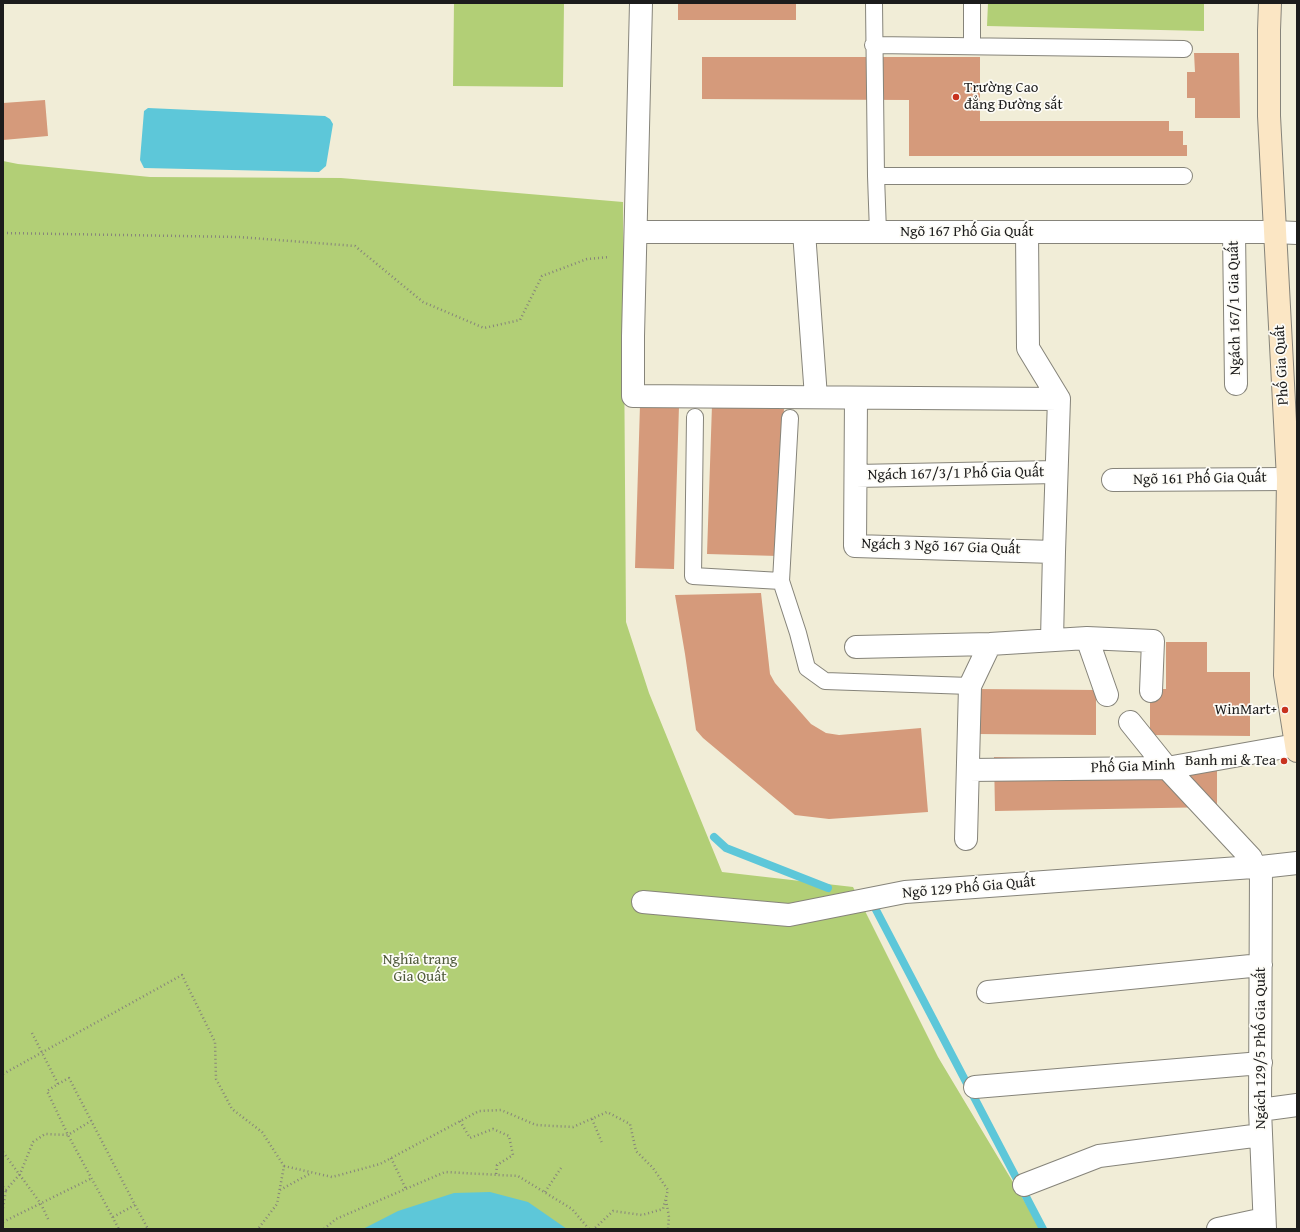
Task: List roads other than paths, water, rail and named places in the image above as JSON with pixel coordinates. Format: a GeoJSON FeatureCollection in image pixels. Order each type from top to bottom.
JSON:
{"type":"FeatureCollection","features":[{"type":"Feature","properties":{"kind":"street"},"geometry":{"type":"LineString","coordinates":[[641,3],[633,396],[1059,399]]}},
{"type":"Feature","properties":{"kind":"street","name":"Phố Gia Quất"},"geometry":{"type":"LineString","coordinates":[[1270,3],[1269,116],[1288,478],[1285,674],[1296,748]]}},
{"type":"Feature","properties":{"kind":"street","name":"Ngõ 167 Phố Gia Quất"},"geometry":{"type":"LineString","coordinates":[[636,232],[1297,233]]}},
{"type":"Feature","properties":{"kind":"street"},"geometry":{"type":"LineString","coordinates":[[804,232],[816,398]]}},
{"type":"Feature","properties":{"kind":"street"},"geometry":{"type":"LineString","coordinates":[[1027,232],[1028,348],[1059,399],[1052,640]]}},
{"type":"Feature","properties":{"kind":"street","name":"Ngách 167/1 Gia Quất"},"geometry":{"type":"LineString","coordinates":[[1234,232],[1236,384]]}},
{"type":"Feature","properties":{"kind":"street","name":"Ngách 3 Ngõ 167 Gia Quất"},"geometry":{"type":"LineString","coordinates":[[856,398],[855,546],[1054,552]]}},
{"type":"Feature","properties":{"kind":"street","name":"Ngách 167/3/1 Phố Gia Quất"},"geometry":{"type":"LineString","coordinates":[[856,476],[1056,472]]}},
{"type":"Feature","properties":{"kind":"street","name":"Ngõ 161 Phố Gia Quất"},"geometry":{"type":"LineString","coordinates":[[1112,480],[1288,478]]}},
{"type":"Feature","properties":{"kind":"street"},"geometry":{"type":"LineString","coordinates":[[1087,638],[1107,695]]}},
{"type":"Feature","properties":{"kind":"street"},"geometry":{"type":"LineString","coordinates":[[856,647],[990,644],[1087,638],[1154,641],[1151,691]]}},
{"type":"Feature","properties":{"kind":"street"},"geometry":{"type":"LineString","coordinates":[[966,839],[970,686],[990,644]]}},
{"type":"Feature","properties":{"kind":"street"},"geometry":{"type":"LineString","coordinates":[[1130,722],[1167,768],[1251,858],[1257,867]]}},
{"type":"Feature","properties":{"kind":"street","name":"Phố Gia Minh"},"geometry":{"type":"LineString","coordinates":[[968,770],[1167,768],[1296,748]]}},
{"type":"Feature","properties":{"kind":"street","name":"Ngõ 129 Phố Gia Quất"},"geometry":{"type":"LineString","coordinates":[[642,902],[789,915],[905,892],[1297,864]]}},
{"type":"Feature","properties":{"kind":"street","name":"Ngách 129/5 Phố Gia Quất"},"geometry":{"type":"LineString","coordinates":[[1257,867],[1261,965],[1260,1110],[1265,1224]]}},
{"type":"Feature","properties":{"kind":"street"},"geometry":{"type":"LineString","coordinates":[[988,992],[1261,965]]}},
{"type":"Feature","properties":{"kind":"street"},"geometry":{"type":"LineString","coordinates":[[974,1087],[1261,1063]]}},
{"type":"Feature","properties":{"kind":"street"},"geometry":{"type":"LineString","coordinates":[[1260,1110],[1297,1105]]}},
{"type":"Feature","properties":{"kind":"street"},"geometry":{"type":"LineString","coordinates":[[1024,1185],[1099,1156],[1261,1135]]}},
{"type":"Feature","properties":{"kind":"street"},"geometry":{"type":"LineString","coordinates":[[1218,1229],[1265,1224]]}},
{"type":"Feature","properties":{"kind":"lane"},"geometry":{"type":"LineString","coordinates":[[874,3],[873,45],[878,232]]}},
{"type":"Feature","properties":{"kind":"lane"},"geometry":{"type":"LineString","coordinates":[[972,3],[972,46]]}},
{"type":"Feature","properties":{"kind":"lane"},"geometry":{"type":"LineString","coordinates":[[873,45],[1184,49]]}},
{"type":"Feature","properties":{"kind":"lane"},"geometry":{"type":"LineString","coordinates":[[876,176],[1184,176]]}},
{"type":"Feature","properties":{"kind":"lane"},"geometry":{"type":"LineString","coordinates":[[695,417],[693,576],[781,581]]}},
{"type":"Feature","properties":{"kind":"lane"},"geometry":{"type":"LineString","coordinates":[[790,418],[781,581],[798,633],[807,668],[825,681],[970,686]]}},
{"type":"Feature","properties":{"kind":"water"},"geometry":{"type":"Polygon","coordinates":[[[148,108],[325,116],[330,119],[333,124],[326,166],[319,172],[144,168],[140,160],[144,111],[148,108]]]}},
{"type":"Feature","properties":{"kind":"water"},"geometry":{"type":"Polygon","coordinates":[[[490,1192],[528,1202],[567,1229],[363,1229],[398,1211],[454,1193],[490,1192]]]}},
{"type":"Feature","properties":{"kind":"waterway"},"geometry":{"type":"LineString","coordinates":[[714,837],[726,848],[828,888]]}},
{"type":"Feature","properties":{"kind":"waterway"},"geometry":{"type":"LineString","coordinates":[[875,908],[1043,1229]]}},
{"type":"Feature","properties":{"kind":"place","name":"Trường Cao đẳng Đường sắt"},"geometry":{"type":"Point","coordinates":[956,97]}},
{"type":"Feature","properties":{"kind":"place","name":"WinMart+"},"geometry":{"type":"Point","coordinates":[1285,710]}},
{"type":"Feature","properties":{"kind":"place","name":"Banh mi & Tea"},"geometry":{"type":"Point","coordinates":[1284,761]}},
{"type":"Feature","properties":{"kind":"park label","name":"Nghĩa trang Gia Quất"},"geometry":{"type":"Point","coordinates":[420,968]}}]}
